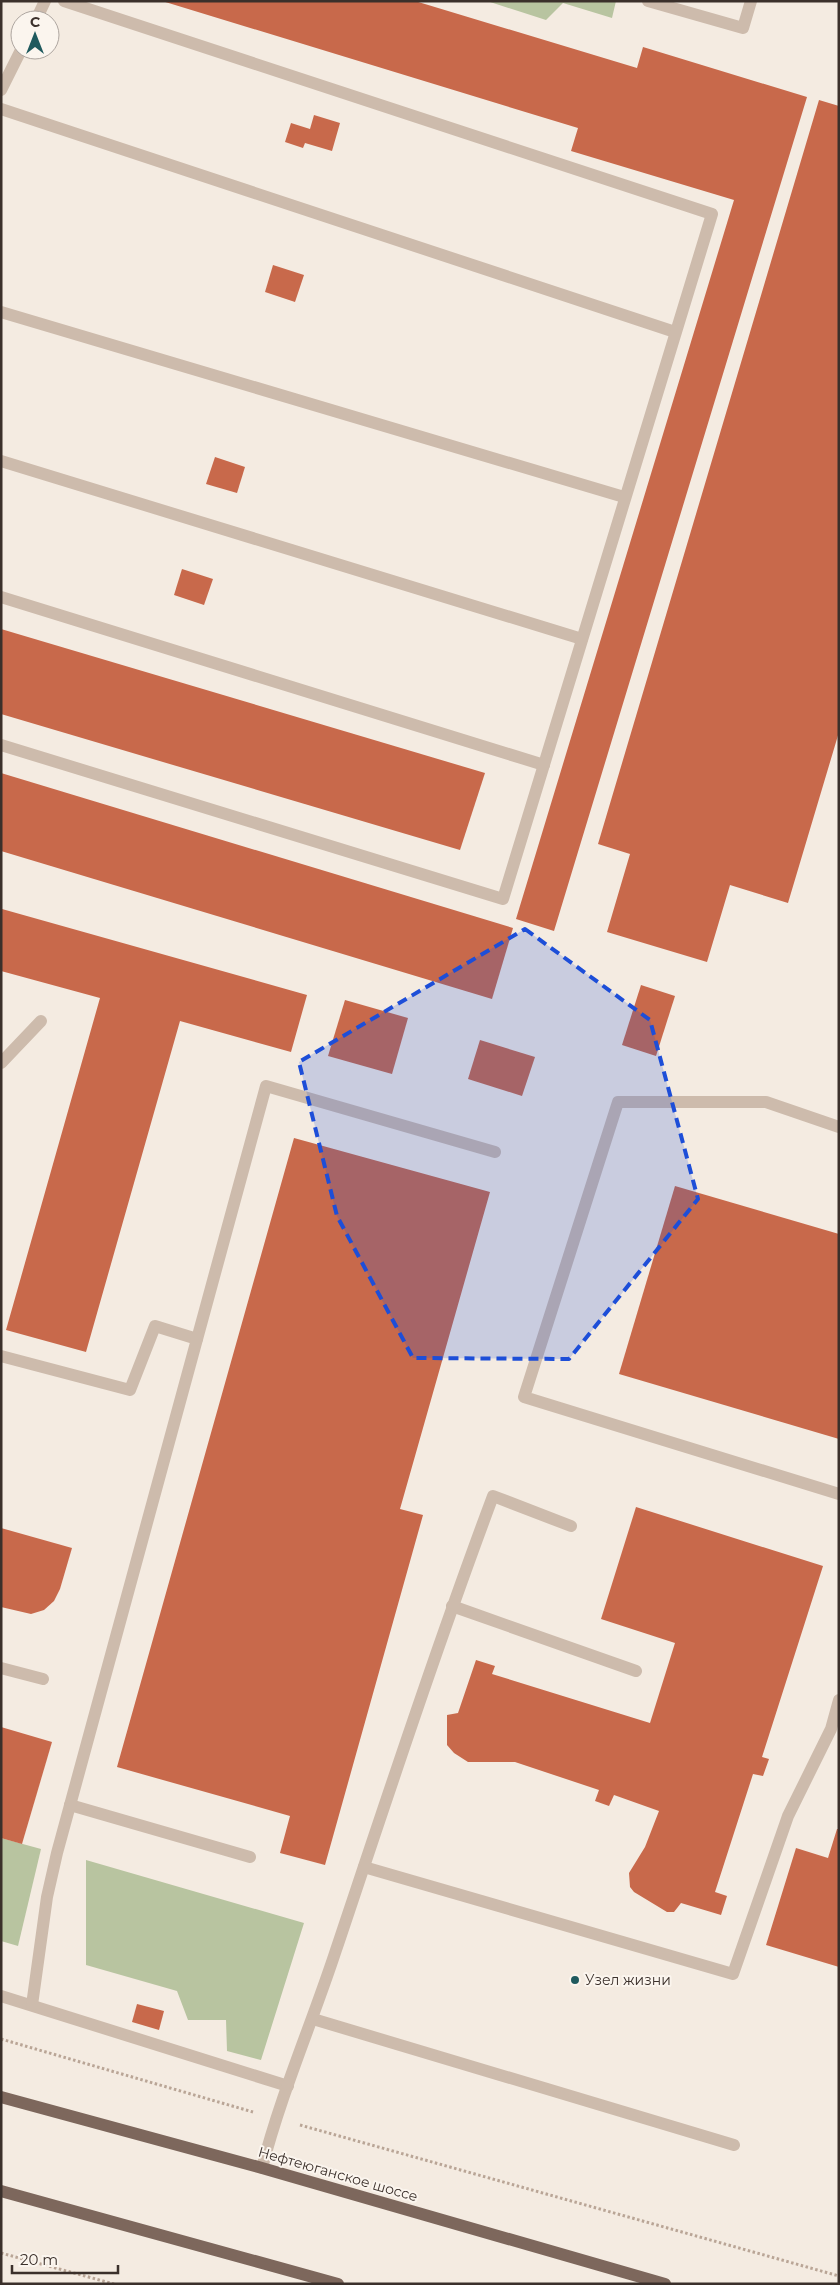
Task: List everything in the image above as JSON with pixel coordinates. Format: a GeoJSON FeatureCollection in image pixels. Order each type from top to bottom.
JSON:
{"type":"FeatureCollection","features":[{"type":"Feature","properties":{"kind":"main road","name":"Нефтеюганское шоссе"},"geometry":{"type":"LineString","coordinates":[[1,2097],[262,2168],[665,2284]]}},
{"type":"Feature","properties":{"kind":"main road"},"geometry":{"type":"LineString","coordinates":[[1,2191],[338,2284]]}},
{"type":"Feature","properties":{"kind":"lane"},"geometry":{"type":"LineString","coordinates":[[1,746],[503,899],[712,214],[64,1]]}},
{"type":"Feature","properties":{"kind":"lane"},"geometry":{"type":"LineString","coordinates":[[648,1],[743,28],[751,1]]}},
{"type":"Feature","properties":{"kind":"lane"},"geometry":{"type":"LineString","coordinates":[[1,90],[16,60]]}},
{"type":"Feature","properties":{"kind":"lane"},"geometry":{"type":"LineString","coordinates":[[1,109],[675,332]]}},
{"type":"Feature","properties":{"kind":"lane"},"geometry":{"type":"LineString","coordinates":[[1,312],[624,498]]}},
{"type":"Feature","properties":{"kind":"lane"},"geometry":{"type":"LineString","coordinates":[[1,461],[582,639]]}},
{"type":"Feature","properties":{"kind":"lane"},"geometry":{"type":"LineString","coordinates":[[1,597],[544,765]]}},
{"type":"Feature","properties":{"kind":"lane"},"geometry":{"type":"LineString","coordinates":[[1,1063],[41,1021]]}},
{"type":"Feature","properties":{"kind":"lane"},"geometry":{"type":"LineString","coordinates":[[32,2005],[47,1897],[70,1805],[266,1086],[495,1152]]}},
{"type":"Feature","properties":{"kind":"lane"},"geometry":{"type":"LineString","coordinates":[[839,1127],[766,1102],[618,1102],[524,1396],[839,1494]]}},
{"type":"Feature","properties":{"kind":"lane"},"geometry":{"type":"LineString","coordinates":[[1,1356],[130,1390],[155,1326],[197,1339]]}},
{"type":"Feature","properties":{"kind":"lane"},"geometry":{"type":"LineString","coordinates":[[262,2168],[275,2118],[313,2019],[452,1606],[493,1496],[571,1526]]}},
{"type":"Feature","properties":{"kind":"lane"},"geometry":{"type":"LineString","coordinates":[[452,1606],[636,1671]]}},
{"type":"Feature","properties":{"kind":"lane"},"geometry":{"type":"LineString","coordinates":[[1,1668],[43,1679]]}},
{"type":"Feature","properties":{"kind":"lane"},"geometry":{"type":"LineString","coordinates":[[364,1867],[733,1974],[788,1816],[835,1730],[839,1700]]}},
{"type":"Feature","properties":{"kind":"lane"},"geometry":{"type":"LineString","coordinates":[[70,1805],[250,1857]]}},
{"type":"Feature","properties":{"kind":"lane"},"geometry":{"type":"LineString","coordinates":[[1,1996],[288,2086]]}},
{"type":"Feature","properties":{"kind":"lane"},"geometry":{"type":"LineString","coordinates":[[313,2019],[734,2145]]}},
{"type":"Feature","properties":{"kind":"path"},"geometry":{"type":"LineString","coordinates":[[1,2039],[839,2276]]}},
{"type":"Feature","properties":{"kind":"path"},"geometry":{"type":"LineString","coordinates":[[1,2253],[114,2284]]}},
{"type":"Feature","properties":{"kind":"highlighted area"},"geometry":{"type":"Polygon","coordinates":[[[525,929],[650,1020],[698,1199],[569,1359],[413,1358],[337,1216],[299,1062],[525,929]]]}},
{"type":"Feature","properties":{"kind":"green space"},"geometry":{"type":"Polygon","coordinates":[[[487,1],[616,1],[612,18],[563,3],[546,20],[487,1]]]}},
{"type":"Feature","properties":{"kind":"green space"},"geometry":{"type":"Polygon","coordinates":[[[1,1838],[41,1849],[18,1946],[1,1941],[1,1838]]]}},
{"type":"Feature","properties":{"kind":"green space"},"geometry":{"type":"Polygon","coordinates":[[[86,1860],[304,1923],[261,2060],[227,2051],[226,2020],[188,2020],[177,1991],[86,1965],[86,1860]]]}},
{"type":"Feature","properties":{"kind":"building"},"geometry":{"type":"Polygon","coordinates":[[[162,1],[415,1],[637,68],[643,47],[807,97],[554,931],[516,919],[734,200],[571,151],[578,128],[162,1]]]}},
{"type":"Feature","properties":{"kind":"building"},"geometry":{"type":"Polygon","coordinates":[[[819,100],[839,106],[839,732],[788,903],[730,885],[707,962],[607,932],[630,854],[598,844],[819,100]]]}},
{"type":"Feature","properties":{"kind":"building"},"geometry":{"type":"Polygon","coordinates":[[[314,115],[340,123],[332,151],[305,143],[303,148],[285,142],[291,123],[310,129],[314,115]]]}},
{"type":"Feature","properties":{"kind":"building"},"geometry":{"type":"Polygon","coordinates":[[[273,265],[304,275],[295,302],[265,292],[273,265]]]}},
{"type":"Feature","properties":{"kind":"building"},"geometry":{"type":"Polygon","coordinates":[[[215,457],[245,467],[237,493],[206,484],[215,457]]]}},
{"type":"Feature","properties":{"kind":"building"},"geometry":{"type":"Polygon","coordinates":[[[182,569],[213,579],[204,605],[174,595],[182,569]]]}},
{"type":"Feature","properties":{"kind":"building"},"geometry":{"type":"Polygon","coordinates":[[[1,629],[485,773],[460,850],[1,714],[1,629]]]}},
{"type":"Feature","properties":{"kind":"building"},"geometry":{"type":"Polygon","coordinates":[[[1,773],[513,928],[492,999],[1,851],[1,773]]]}},
{"type":"Feature","properties":{"kind":"building"},"geometry":{"type":"Polygon","coordinates":[[[2,909],[307,995],[291,1052],[180,1021],[86,1352],[6,1330],[100,998],[1,971],[2,909]]]}},
{"type":"Feature","properties":{"kind":"building"},"geometry":{"type":"Polygon","coordinates":[[[641,985],[675,996],[656,1056],[622,1045],[641,985]]]}},
{"type":"Feature","properties":{"kind":"building"},"geometry":{"type":"Polygon","coordinates":[[[345,1000],[408,1018],[392,1074],[328,1056],[345,1000]]]}},
{"type":"Feature","properties":{"kind":"building"},"geometry":{"type":"Polygon","coordinates":[[[480,1040],[535,1057],[522,1096],[468,1079],[480,1040]]]}},
{"type":"Feature","properties":{"kind":"building"},"geometry":{"type":"Polygon","coordinates":[[[294,1138],[490,1192],[400,1509],[423,1515],[325,1865],[280,1853],[290,1816],[117,1767],[294,1138]]]}},
{"type":"Feature","properties":{"kind":"building"},"geometry":{"type":"Polygon","coordinates":[[[675,1186],[839,1234],[839,1439],[619,1374],[675,1186]]]}},
{"type":"Feature","properties":{"kind":"building"},"geometry":{"type":"Polygon","coordinates":[[[636,1507],[823,1566],[762,1757],[769,1759],[763,1776],[753,1774],[715,1892],[727,1896],[721,1915],[681,1903],[674,1912],[667,1912],[634,1892],[630,1887],[629,1873],[645,1847],[659,1811],[614,1795],[609,1806],[595,1801],[599,1790],[515,1762],[468,1762],[454,1753],[447,1745],[447,1715],[458,1713],[476,1660],[495,1666],[492,1674],[650,1723],[675,1643],[601,1619],[636,1507]]]}},
{"type":"Feature","properties":{"kind":"building"},"geometry":{"type":"Polygon","coordinates":[[[1,1528],[72,1548],[60,1589],[54,1601],[44,1610],[31,1614],[1,1607],[1,1528]]]}},
{"type":"Feature","properties":{"kind":"building"},"geometry":{"type":"Polygon","coordinates":[[[1,1727],[52,1742],[22,1844],[1,1838],[1,1727]]]}},
{"type":"Feature","properties":{"kind":"building"},"geometry":{"type":"Polygon","coordinates":[[[837,1829],[839,1829],[839,1967],[766,1945],[796,1848],[828,1858],[837,1829]]]}},
{"type":"Feature","properties":{"kind":"building"},"geometry":{"type":"Polygon","coordinates":[[[137,2004],[164,2011],[159,2030],[132,2022],[137,2004]]]}},
{"type":"Feature","properties":{"kind":"place","name":"Узел жизни"},"geometry":{"type":"Point","coordinates":[575,1980]}}]}
